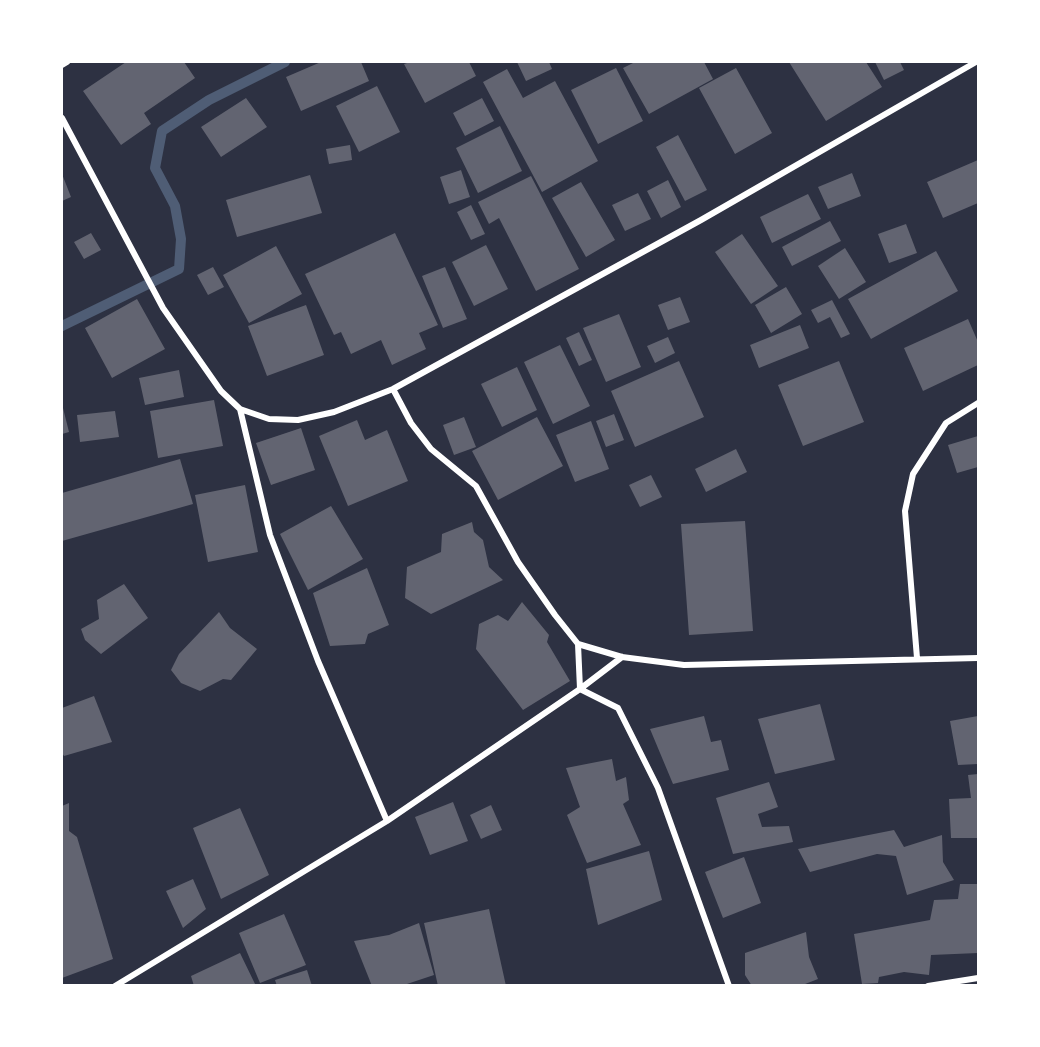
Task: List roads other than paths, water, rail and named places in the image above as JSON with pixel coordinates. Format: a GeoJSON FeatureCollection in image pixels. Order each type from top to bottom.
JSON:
{"type":"FeatureCollection","features":[{"type":"Feature","properties":{"kind":"street"},"geometry":{"type":"LineString","coordinates":[[62,65],[67,62]]}},
{"type":"Feature","properties":{"kind":"street"},"geometry":{"type":"LineString","coordinates":[[62,118],[160,303],[221,391],[240,410],[269,419],[298,420],[334,412],[393,389],[701,220],[976,62]]}},
{"type":"Feature","properties":{"kind":"street"},"geometry":{"type":"LineString","coordinates":[[393,389],[411,423],[431,449],[477,486],[518,562],[578,644],[622,657],[684,665],[978,658]]}},
{"type":"Feature","properties":{"kind":"street"},"geometry":{"type":"LineString","coordinates":[[917,658],[905,511],[913,474],[946,423],[978,404]]}},
{"type":"Feature","properties":{"kind":"street"},"geometry":{"type":"LineString","coordinates":[[240,410],[270,535],[318,661],[387,821]]}},
{"type":"Feature","properties":{"kind":"street"},"geometry":{"type":"LineString","coordinates":[[578,644],[580,689]]}},
{"type":"Feature","properties":{"kind":"street"},"geometry":{"type":"LineString","coordinates":[[115,986],[387,821],[580,689],[622,657]]}},
{"type":"Feature","properties":{"kind":"street"},"geometry":{"type":"LineString","coordinates":[[580,689],[618,708],[658,788],[729,986]]}},
{"type":"Feature","properties":{"kind":"street"},"geometry":{"type":"LineString","coordinates":[[928,986],[978,978]]}},
{"type":"Feature","properties":{"kind":"waterway"},"geometry":{"type":"LineString","coordinates":[[62,326],[179,269],[181,239],[175,206],[155,168],[162,131],[209,100],[285,62]]}}]}
